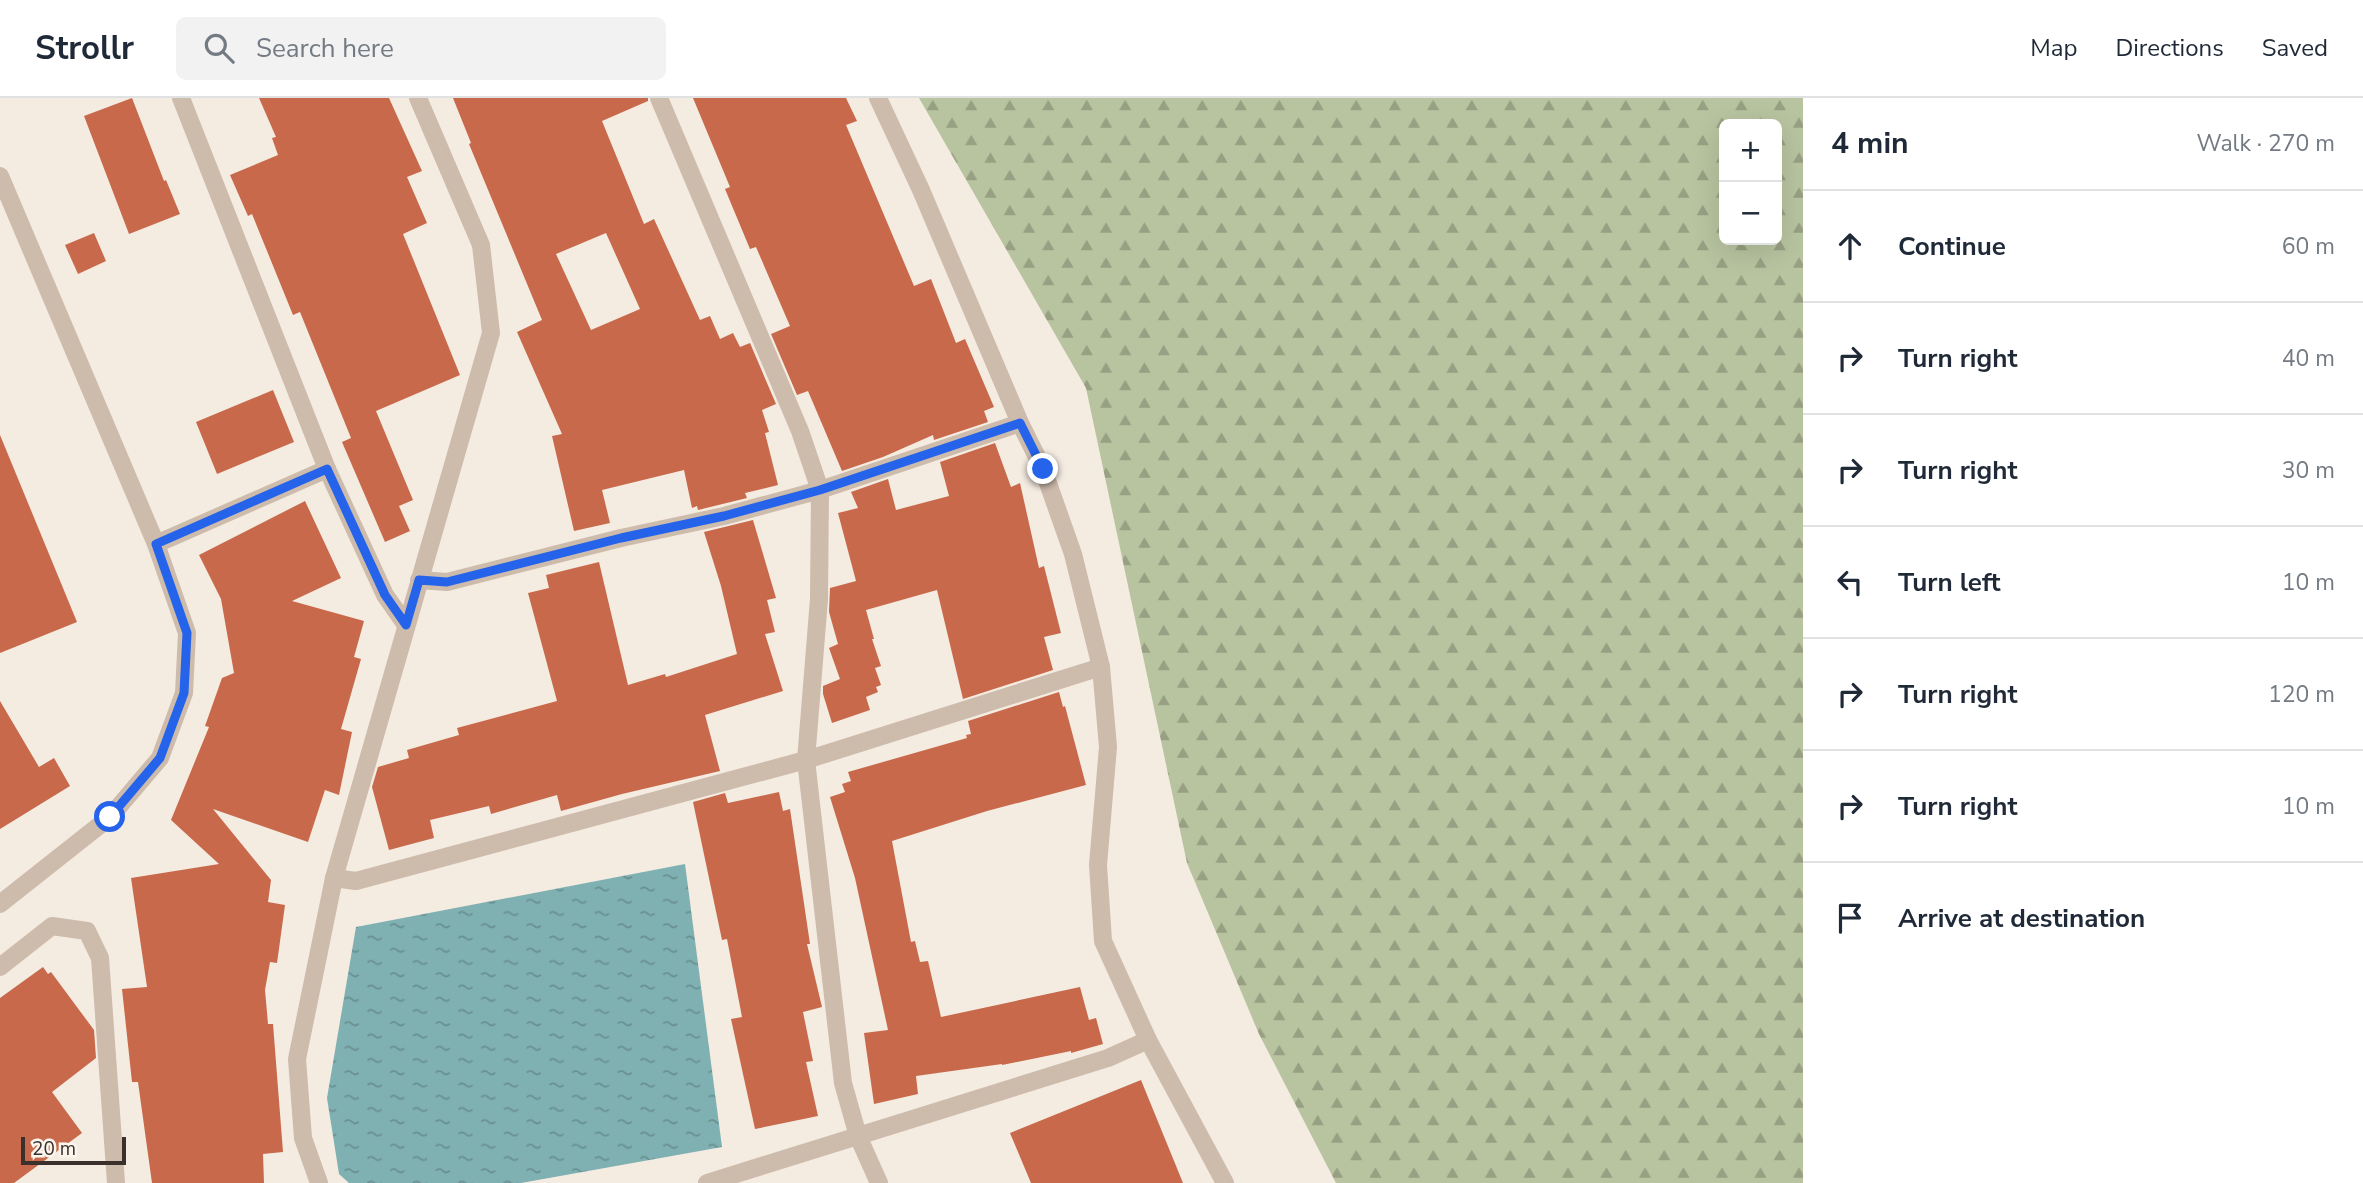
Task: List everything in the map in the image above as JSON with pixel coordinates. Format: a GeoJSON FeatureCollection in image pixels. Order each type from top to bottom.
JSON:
{"type":"FeatureCollection","features":[{"type":"Feature","properties":{"kind":"street"},"geometry":{"type":"LineString","coordinates":[[181,98],[327,469],[385,595],[406,625]]}},
{"type":"Feature","properties":{"kind":"street"},"geometry":{"type":"LineString","coordinates":[[319,1183],[303,1138],[297,1059],[334,878],[491,333],[481,245],[418,98]]}},
{"type":"Feature","properties":{"kind":"street"},"geometry":{"type":"LineString","coordinates":[[659,98],[800,431],[820,490],[819,599],[806,760],[843,1083],[858,1136],[879,1183]]}},
{"type":"Feature","properties":{"kind":"street"},"geometry":{"type":"LineString","coordinates":[[878,98],[921,190],[1020,423],[1043,469],[1073,554],[1101,667],[1108,747],[1098,865],[1103,941],[1148,1040],[1225,1183]]}},
{"type":"Feature","properties":{"kind":"street"},"geometry":{"type":"LineString","coordinates":[[0,176],[156,544],[187,633],[184,693],[160,758],[110,817],[0,904]]}},
{"type":"Feature","properties":{"kind":"street"},"geometry":{"type":"LineString","coordinates":[[419,580],[447,582],[621,538],[724,516],[820,490],[1020,423]]}},
{"type":"Feature","properties":{"kind":"street"},"geometry":{"type":"LineString","coordinates":[[156,544],[327,469]]}},
{"type":"Feature","properties":{"kind":"street"},"geometry":{"type":"LineString","coordinates":[[334,878],[356,881],[806,760],[1101,667]]}},
{"type":"Feature","properties":{"kind":"street"},"geometry":{"type":"LineString","coordinates":[[0,967],[52,926],[88,931],[100,957],[116,1183]]}},
{"type":"Feature","properties":{"kind":"street"},"geometry":{"type":"LineString","coordinates":[[707,1183],[1108,1058],[1148,1040]]}},
{"type":"Feature","properties":{"kind":"green space"},"geometry":{"type":"Polygon","coordinates":[[[919,98],[1803,98],[1803,1183],[1336,1183],[1259,1034],[1187,863],[1086,388],[919,98]]]}},
{"type":"Feature","properties":{"kind":"water"},"geometry":{"type":"Polygon","coordinates":[[[685,864],[722,1147],[521,1183],[349,1183],[339,1174],[327,1098],[356,927],[685,864]]]}},
{"type":"Feature","properties":{"kind":"building"},"geometry":{"type":"Polygon","coordinates":[[[132,98],[164,181],[166,180],[180,214],[129,234],[84,116],[132,98]]]}},
{"type":"Feature","properties":{"kind":"building"},"geometry":{"type":"Polygon","coordinates":[[[259,98],[389,98],[422,171],[407,177],[427,223],[403,234],[460,375],[376,411],[413,500],[399,506],[410,531],[385,542],[342,442],[351,438],[300,312],[293,315],[252,214],[248,216],[230,175],[278,155],[272,138],[276,137],[259,98]]]}},
{"type":"Feature","properties":{"kind":"building"},"geometry":{"type":"Polygon","coordinates":[[[453,98],[648,98],[648,101],[602,121],[644,224],[654,219],[700,320],[710,316],[720,339],[733,333],[740,347],[750,343],[776,404],[762,410],[769,432],[765,433],[778,485],[745,493],[747,498],[698,510],[697,506],[692,508],[684,470],[602,490],[610,523],[574,531],[552,436],[562,434],[517,332],[542,320],[469,144],[471,143],[453,98]],[[606,233],[556,254],[591,330],[640,309],[606,233]]]}},
{"type":"Feature","properties":{"kind":"building"},"geometry":{"type":"Polygon","coordinates":[[[693,98],[846,98],[857,121],[846,125],[914,286],[931,279],[956,343],[965,339],[994,407],[984,411],[988,422],[934,440],[933,435],[842,471],[808,391],[797,395],[771,334],[790,326],[756,247],[750,249],[725,189],[730,187],[693,98]]]}},
{"type":"Feature","properties":{"kind":"building"},"geometry":{"type":"Polygon","coordinates":[[[94,233],[106,261],[78,274],[65,245],[94,233]]]}},
{"type":"Feature","properties":{"kind":"building"},"geometry":{"type":"Polygon","coordinates":[[[273,390],[294,442],[217,474],[196,422],[273,390]]]}},
{"type":"Feature","properties":{"kind":"building"},"geometry":{"type":"Polygon","coordinates":[[[0,435],[77,622],[0,653],[0,435]]]}},
{"type":"Feature","properties":{"kind":"building"},"geometry":{"type":"Polygon","coordinates":[[[995,443],[1011,487],[1020,483],[1039,568],[1044,566],[1061,633],[1044,637],[1053,670],[963,699],[937,590],[866,610],[881,666],[875,668],[881,685],[876,687],[878,692],[866,697],[870,710],[832,723],[823,686],[840,679],[829,648],[838,644],[829,612],[830,588],[856,581],[838,513],[858,508],[851,492],[888,479],[896,510],[949,496],[940,462],[995,443]]]}},
{"type":"Feature","properties":{"kind":"building"},"geometry":{"type":"Polygon","coordinates":[[[305,501],[341,578],[292,601],[364,621],[354,657],[361,659],[341,729],[352,732],[339,795],[325,790],[308,842],[213,809],[271,880],[268,902],[285,905],[277,963],[270,962],[265,990],[268,1024],[273,1024],[283,1152],[263,1154],[264,1183],[152,1183],[138,1082],[132,1082],[122,989],[147,987],[131,878],[219,864],[171,820],[209,727],[205,726],[222,678],[234,673],[221,599],[199,555],[305,501]]]}},
{"type":"Feature","properties":{"kind":"building"},"geometry":{"type":"Polygon","coordinates":[[[753,520],[776,598],[767,600],[775,632],[765,634],[783,691],[705,715],[720,771],[561,811],[557,795],[491,814],[489,806],[430,820],[434,838],[389,850],[372,787],[378,767],[409,758],[407,750],[459,735],[457,728],[557,701],[528,593],[549,588],[546,575],[599,562],[628,685],[665,674],[666,677],[737,654],[721,586],[704,532],[753,520]]]}},
{"type":"Feature","properties":{"kind":"building"},"geometry":{"type":"Polygon","coordinates":[[[1059,692],[1086,785],[987,811],[892,841],[911,942],[915,941],[920,962],[928,961],[941,1017],[1080,987],[1089,1020],[1096,1018],[1103,1044],[1071,1053],[1002,1065],[916,1076],[918,1094],[874,1104],[864,1033],[888,1030],[855,878],[830,797],[845,792],[842,784],[851,781],[848,772],[967,738],[966,735],[971,734],[968,721],[1059,692]]]}},
{"type":"Feature","properties":{"kind":"building"},"geometry":{"type":"Polygon","coordinates":[[[0,701],[39,767],[54,758],[70,786],[0,829],[0,701]]]}},
{"type":"Feature","properties":{"kind":"building"},"geometry":{"type":"Polygon","coordinates":[[[779,792],[783,811],[790,809],[810,944],[807,944],[822,1007],[803,1012],[813,1061],[806,1062],[818,1116],[755,1129],[731,1019],[742,1017],[727,939],[722,940],[693,802],[725,793],[728,803],[779,792]]]}},
{"type":"Feature","properties":{"kind":"building"},"geometry":{"type":"Polygon","coordinates":[[[43,967],[48,974],[51,972],[94,1030],[96,1058],[52,1092],[82,1133],[14,1183],[0,1183],[0,998],[43,967]]]}},
{"type":"Feature","properties":{"kind":"building"},"geometry":{"type":"Polygon","coordinates":[[[1141,1080],[1183,1183],[1031,1183],[1010,1133],[1141,1080]]]}},
{"type":"Feature","properties":{"kind":"route"},"geometry":{"type":"LineString","coordinates":[[110,817],[160,758],[184,693],[187,633],[156,544],[327,469],[385,595],[406,625],[419,580],[447,582],[621,538],[724,516],[820,490],[1020,423],[1043,469]]}}]}
